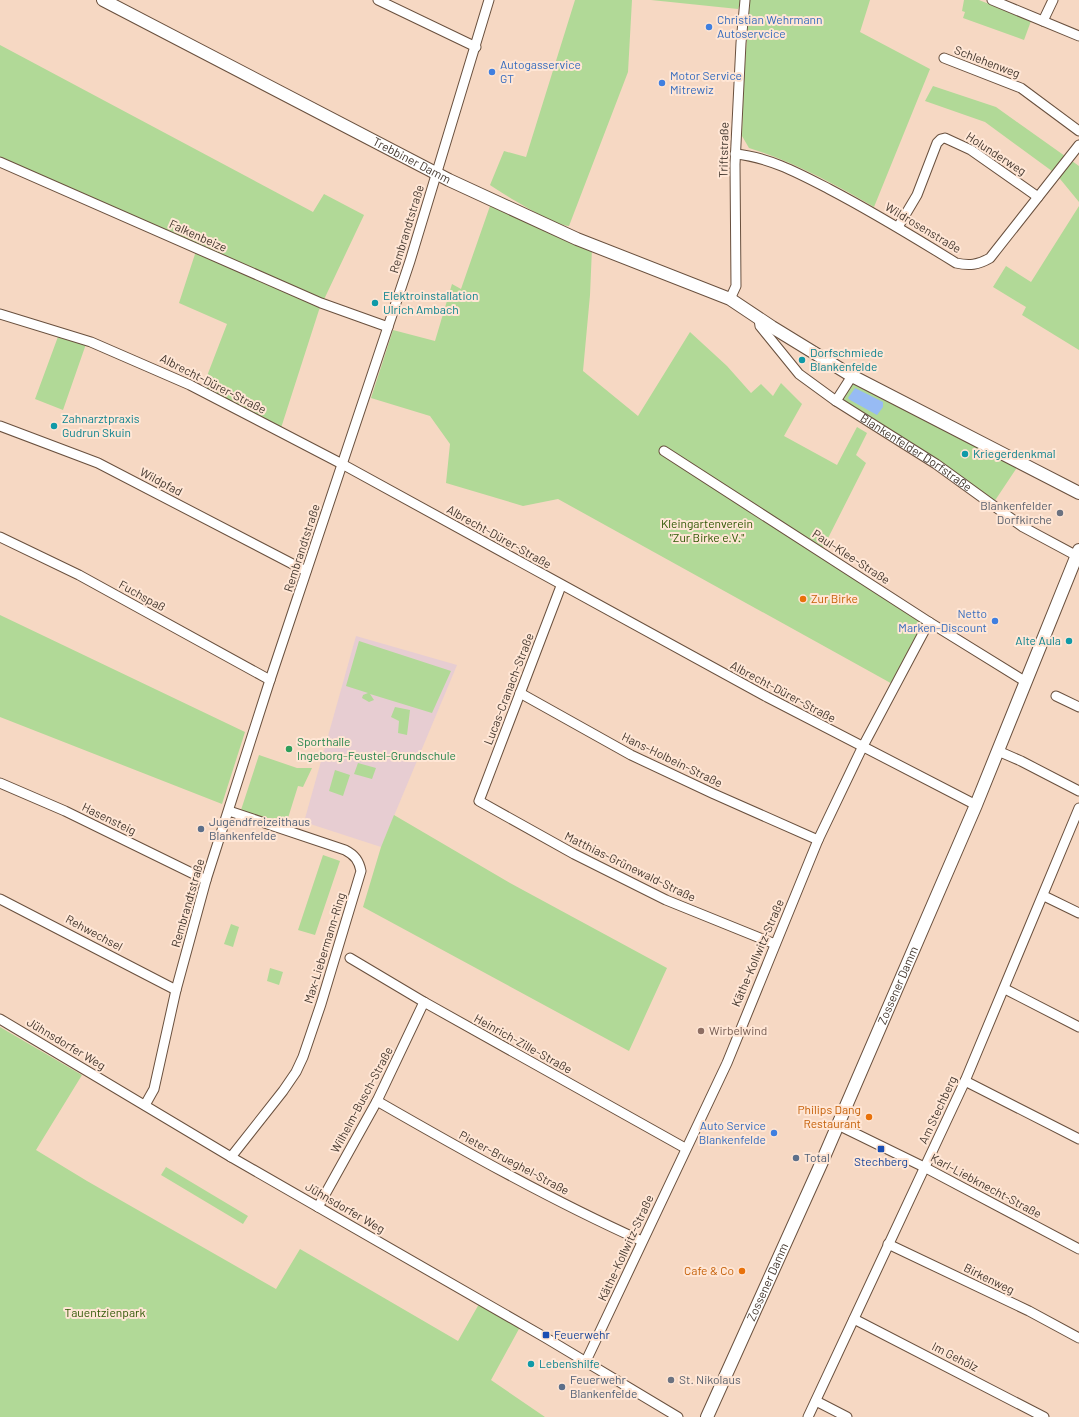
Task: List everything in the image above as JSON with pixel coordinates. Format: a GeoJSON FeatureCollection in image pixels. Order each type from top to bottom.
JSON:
{"type":"FeatureCollection","features":[{"type":"Feature","properties":{"kind":"main road","name":"Trebbiner Damm"},"geometry":{"type":"LineString","coordinates":[[103,0],[437,174],[570,236],[730,299]]}},
{"type":"Feature","properties":{"kind":"main road","name":"Blankenfelder Dorfstraße"},"geometry":{"type":"LineString","coordinates":[[730,299],[759,319],[852,376],[1079,493]]}},
{"type":"Feature","properties":{"kind":"main road","name":"Zossener Damm"},"geometry":{"type":"LineString","coordinates":[[707,1417],[838,1125],[976,806],[1078,553]]}},
{"type":"Feature","properties":{"kind":"street"},"geometry":{"type":"LineString","coordinates":[[378,0],[476,47]]}},
{"type":"Feature","properties":{"kind":"street","name":"Rembrandtstraße"},"geometry":{"type":"LineString","coordinates":[[144,1105],[154,1089],[176,990],[206,880],[270,680],[388,327],[437,174],[489,0]]}},
{"type":"Feature","properties":{"kind":"street","name":"Triftstraße"},"geometry":{"type":"LineString","coordinates":[[730,299],[736,286],[736,154],[741,43],[745,0]]}},
{"type":"Feature","properties":{"kind":"street"},"geometry":{"type":"LineString","coordinates":[[992,0],[1079,36]]}},
{"type":"Feature","properties":{"kind":"street"},"geometry":{"type":"LineString","coordinates":[[1043,21],[1053,0]]}},
{"type":"Feature","properties":{"kind":"street","name":"Schlehenweg"},"geometry":{"type":"LineString","coordinates":[[944,58],[1021,88],[1079,131]]}},
{"type":"Feature","properties":{"kind":"street","name":"Holunderweg"},"geometry":{"type":"LineString","coordinates":[[898,228],[917,195],[937,143],[941,139],[945,138],[971,150],[1038,197]]}},
{"type":"Feature","properties":{"kind":"street","name":"Wildrosenstraße"},"geometry":{"type":"LineString","coordinates":[[736,154],[755,156],[803,175],[859,204],[956,263],[971,265],[980,264],[990,258],[1079,145]]}},
{"type":"Feature","properties":{"kind":"street","name":"Falkenbeize"},"geometry":{"type":"LineString","coordinates":[[0,162],[321,303],[388,327]]}},
{"type":"Feature","properties":{"kind":"street","name":"Albrecht-Dürer-Straße"},"geometry":{"type":"LineString","coordinates":[[0,314],[91,342],[156,369],[342,464],[561,586],[862,748],[976,806]]}},
{"type":"Feature","properties":{"kind":"street","name":"Blankenfelder Dorfstraße"},"geometry":{"type":"LineString","coordinates":[[759,319],[760,326],[799,374],[836,401],[936,464],[1023,527],[1078,553]]}},
{"type":"Feature","properties":{"kind":"street"},"geometry":{"type":"LineString","coordinates":[[836,401],[852,376]]}},
{"type":"Feature","properties":{"kind":"street","name":"Wildpfad"},"geometry":{"type":"LineString","coordinates":[[0,426],[98,463],[306,571]]}},
{"type":"Feature","properties":{"kind":"street","name":"Paul-Klee-Straße"},"geometry":{"type":"LineString","coordinates":[[664,451],[929,622],[1026,682]]}},
{"type":"Feature","properties":{"kind":"street","name":"Fuchspaß"},"geometry":{"type":"LineString","coordinates":[[0,537],[80,576],[270,680]]}},
{"type":"Feature","properties":{"kind":"street","name":"Lucas-Cranach-Straße"},"geometry":{"type":"LineString","coordinates":[[479,801],[561,586]]}},
{"type":"Feature","properties":{"kind":"street","name":"Käthe-Kollwitz-Straße"},"geometry":{"type":"LineString","coordinates":[[586,1361],[685,1148],[727,1063],[818,840],[862,748],[929,622]]}},
{"type":"Feature","properties":{"kind":"street","name":"Hans-Holbein-Straße"},"geometry":{"type":"LineString","coordinates":[[520,694],[631,755],[818,840]]}},
{"type":"Feature","properties":{"kind":"street"},"geometry":{"type":"LineString","coordinates":[[1056,696],[1079,707]]}},
{"type":"Feature","properties":{"kind":"street"},"geometry":{"type":"LineString","coordinates":[[998,752],[1021,761],[1079,791]]}},
{"type":"Feature","properties":{"kind":"street","name":"Hasensteig"},"geometry":{"type":"LineString","coordinates":[[0,782],[65,811],[206,880]]}},
{"type":"Feature","properties":{"kind":"street","name":"Matthias-Grünewald-Straße"},"geometry":{"type":"LineString","coordinates":[[479,801],[574,854],[666,900],[775,944]]}},
{"type":"Feature","properties":{"kind":"street","name":"Am Stechberg"},"geometry":{"type":"LineString","coordinates":[[808,1417],[965,1082],[1044,896],[1079,808]]}},
{"type":"Feature","properties":{"kind":"street","name":"Max-Liebermann-Ring"},"geometry":{"type":"LineString","coordinates":[[229,811],[280,826],[345,850],[353,854],[357,859],[361,872],[321,1004],[303,1057],[296,1072],[283,1091],[231,1157]]}},
{"type":"Feature","properties":{"kind":"street"},"geometry":{"type":"LineString","coordinates":[[1044,896],[1079,914]]}},
{"type":"Feature","properties":{"kind":"street","name":"Rehwechsel"},"geometry":{"type":"LineString","coordinates":[[0,899],[176,990]]}},
{"type":"Feature","properties":{"kind":"street","name":"Heinrich-Zille-Straße"},"geometry":{"type":"LineString","coordinates":[[350,958],[424,1002],[685,1148]]}},
{"type":"Feature","properties":{"kind":"street"},"geometry":{"type":"LineString","coordinates":[[1005,989],[1079,1027]]}},
{"type":"Feature","properties":{"kind":"street","name":"Wilhelm-Busch-Straße"},"geometry":{"type":"LineString","coordinates":[[318,1206],[377,1101],[424,1002]]}},
{"type":"Feature","properties":{"kind":"street","name":"Jühnsdorfer Weg"},"geometry":{"type":"LineString","coordinates":[[0,1019],[231,1157],[586,1361],[678,1417]]}},
{"type":"Feature","properties":{"kind":"street"},"geometry":{"type":"LineString","coordinates":[[965,1082],[1079,1139]]}},
{"type":"Feature","properties":{"kind":"street","name":"Pieter-Brueghel-Straße"},"geometry":{"type":"LineString","coordinates":[[377,1101],[490,1165],[588,1217],[642,1241]]}},
{"type":"Feature","properties":{"kind":"street","name":"Karl-Liebknecht-Straße"},"geometry":{"type":"LineString","coordinates":[[838,1125],[924,1167],[1079,1249]]}},
{"type":"Feature","properties":{"kind":"street","name":"Birkenweg"},"geometry":{"type":"LineString","coordinates":[[888,1244],[1079,1338]]}},
{"type":"Feature","properties":{"kind":"street","name":"Im Gehölz"},"geometry":{"type":"LineString","coordinates":[[854,1319],[1044,1417]]}},
{"type":"Feature","properties":{"kind":"street"},"geometry":{"type":"LineString","coordinates":[[816,1400],[848,1417]]}},
{"type":"Feature","properties":{"kind":"shaded area"},"geometry":{"type":"Polygon","coordinates":[[[356,636],[457,665],[381,847],[304,822],[356,636]]]}},
{"type":"Feature","properties":{"kind":"green space"},"geometry":{"type":"Polygon","coordinates":[[[575,0],[632,0],[628,72],[569,226],[552,221],[490,185],[504,151],[526,157],[575,0]]]}},
{"type":"Feature","properties":{"kind":"green space"},"geometry":{"type":"Polygon","coordinates":[[[651,0],[742,0],[738,9],[651,0]]]}},
{"type":"Feature","properties":{"kind":"green space"},"geometry":{"type":"Polygon","coordinates":[[[750,0],[870,0],[860,32],[930,69],[874,207],[798,167],[749,148],[742,136],[744,77],[750,0]]]}},
{"type":"Feature","properties":{"kind":"green space"},"geometry":{"type":"Polygon","coordinates":[[[964,0],[979,0],[1031,21],[1024,40],[963,18],[965,12],[962,11],[964,0]]]}},
{"type":"Feature","properties":{"kind":"green space"},"geometry":{"type":"Polygon","coordinates":[[[0,45],[313,212],[324,194],[364,215],[319,310],[281,428],[202,389],[227,324],[179,303],[196,251],[0,162],[0,45]]]}},
{"type":"Feature","properties":{"kind":"green space"},"geometry":{"type":"Polygon","coordinates":[[[933,86],[996,107],[1079,166],[1079,202],[1056,174],[985,122],[925,101],[933,86]]]}},
{"type":"Feature","properties":{"kind":"green space","name":"Kleingartenverein \"Zur Birke e.V.\""},"geometry":{"type":"Polygon","coordinates":[[[490,206],[592,248],[590,295],[583,371],[638,416],[690,332],[727,366],[751,393],[761,384],[773,396],[781,383],[802,404],[784,436],[837,465],[857,427],[867,433],[856,455],[866,463],[821,552],[929,622],[896,686],[558,499],[523,506],[446,483],[450,444],[430,416],[371,398],[393,330],[435,341],[452,284],[461,289],[490,206]]]}},
{"type":"Feature","properties":{"kind":"green space"},"geometry":{"type":"Polygon","coordinates":[[[1079,206],[1079,350],[1022,315],[1026,307],[993,287],[1006,266],[1031,282],[1079,206]]]}},
{"type":"Feature","properties":{"kind":"green space"},"geometry":{"type":"Polygon","coordinates":[[[59,334],[86,344],[63,410],[35,399],[59,334]]]}},
{"type":"Feature","properties":{"kind":"green space"},"geometry":{"type":"Polygon","coordinates":[[[852,376],[1020,463],[994,502],[836,401],[852,376]]]}},
{"type":"Feature","properties":{"kind":"green space"},"geometry":{"type":"Polygon","coordinates":[[[0,615],[245,732],[222,804],[0,717],[0,615]]]}},
{"type":"Feature","properties":{"kind":"green space"},"geometry":{"type":"Polygon","coordinates":[[[359,641],[451,671],[432,713],[370,694],[374,700],[369,702],[362,698],[363,695],[368,693],[346,686],[359,641]]]}},
{"type":"Feature","properties":{"kind":"green space"},"geometry":{"type":"Polygon","coordinates":[[[395,707],[410,710],[407,735],[398,733],[399,721],[391,717],[395,707]]]}},
{"type":"Feature","properties":{"kind":"green space"},"geometry":{"type":"Polygon","coordinates":[[[259,755],[297,768],[312,768],[303,787],[298,786],[288,818],[293,820],[292,821],[278,816],[275,822],[241,810],[259,755]]]}},
{"type":"Feature","properties":{"kind":"green space"},"geometry":{"type":"Polygon","coordinates":[[[358,763],[376,768],[372,779],[354,774],[358,763]]]}},
{"type":"Feature","properties":{"kind":"green space"},"geometry":{"type":"Polygon","coordinates":[[[335,770],[350,775],[343,796],[329,791],[335,770]]]}},
{"type":"Feature","properties":{"kind":"green space"},"geometry":{"type":"Polygon","coordinates":[[[394,815],[510,883],[667,968],[629,1051],[363,907],[381,847],[394,815]]]}},
{"type":"Feature","properties":{"kind":"green space"},"geometry":{"type":"Polygon","coordinates":[[[323,855],[340,861],[315,935],[298,930],[323,855]]]}},
{"type":"Feature","properties":{"kind":"green space"},"geometry":{"type":"Polygon","coordinates":[[[231,924],[239,927],[233,947],[224,944],[231,924]]]}},
{"type":"Feature","properties":{"kind":"green space"},"geometry":{"type":"Polygon","coordinates":[[[270,968],[283,972],[279,985],[267,981],[270,968]]]}},
{"type":"Feature","properties":{"kind":"green space","name":"Tauentzienpark"},"geometry":{"type":"Polygon","coordinates":[[[0,1027],[82,1075],[36,1150],[87,1181],[276,1289],[300,1249],[458,1341],[479,1304],[520,1327],[491,1380],[545,1417],[0,1417],[0,1027]]]}},
{"type":"Feature","properties":{"kind":"green space"},"geometry":{"type":"Polygon","coordinates":[[[166,1167],[248,1216],[243,1224],[161,1175],[166,1167]]]}},
{"type":"Feature","properties":{"kind":"water"},"geometry":{"type":"Polygon","coordinates":[[[855,388],[883,402],[883,407],[877,415],[848,398],[855,388]]]}},
{"type":"Feature","properties":{"kind":"place","name":"Christian Wehrmann Autoservcice"},"geometry":{"type":"Point","coordinates":[709,27]}},
{"type":"Feature","properties":{"kind":"place","name":"Autogasservice GT"},"geometry":{"type":"Point","coordinates":[492,72]}},
{"type":"Feature","properties":{"kind":"place","name":"Motor Service Mitrewiz"},"geometry":{"type":"Point","coordinates":[662,83]}},
{"type":"Feature","properties":{"kind":"place","name":"Elektroinstallation Ulrich Ambach"},"geometry":{"type":"Point","coordinates":[375,303]}},
{"type":"Feature","properties":{"kind":"place","name":"Dorfschmiede Blankenfelde"},"geometry":{"type":"Point","coordinates":[802,360]}},
{"type":"Feature","properties":{"kind":"place","name":"Zahnarztpraxis Gudrun Skuin"},"geometry":{"type":"Point","coordinates":[54,426]}},
{"type":"Feature","properties":{"kind":"place","name":"Kriegerdenkmal"},"geometry":{"type":"Point","coordinates":[965,454]}},
{"type":"Feature","properties":{"kind":"place","name":"Blankenfelder Dorfkirche"},"geometry":{"type":"Point","coordinates":[1060,513]}},
{"type":"Feature","properties":{"kind":"place","name":"Zur Birke"},"geometry":{"type":"Point","coordinates":[803,599]}},
{"type":"Feature","properties":{"kind":"place","name":"Netto Marken-Discount"},"geometry":{"type":"Point","coordinates":[995,621]}},
{"type":"Feature","properties":{"kind":"place","name":"Alte Aula"},"geometry":{"type":"Point","coordinates":[1069,641]}},
{"type":"Feature","properties":{"kind":"place","name":"Sporthalle Ingeborg-Feustel-Grundschule"},"geometry":{"type":"Point","coordinates":[289,749]}},
{"type":"Feature","properties":{"kind":"place","name":"Jugendfreizeithaus Blankenfelde"},"geometry":{"type":"Point","coordinates":[201,829]}},
{"type":"Feature","properties":{"kind":"place","name":"Wirbelwind"},"geometry":{"type":"Point","coordinates":[701,1031]}},
{"type":"Feature","properties":{"kind":"place","name":"Philips Dang Restaurant"},"geometry":{"type":"Point","coordinates":[869,1117]}},
{"type":"Feature","properties":{"kind":"place","name":"Auto Service Blankenfelde"},"geometry":{"type":"Point","coordinates":[774,1133]}},
{"type":"Feature","properties":{"kind":"place","name":"Stechberg"},"geometry":{"type":"Point","coordinates":[881,1149]}},
{"type":"Feature","properties":{"kind":"place","name":"Total"},"geometry":{"type":"Point","coordinates":[796,1158]}},
{"type":"Feature","properties":{"kind":"place","name":"Cafe & Co"},"geometry":{"type":"Point","coordinates":[742,1271]}},
{"type":"Feature","properties":{"kind":"place","name":"Feuerwehr"},"geometry":{"type":"Point","coordinates":[546,1335]}},
{"type":"Feature","properties":{"kind":"place","name":"Lebenshilfe"},"geometry":{"type":"Point","coordinates":[531,1364]}},
{"type":"Feature","properties":{"kind":"place","name":"St. Nikolaus"},"geometry":{"type":"Point","coordinates":[671,1380]}},
{"type":"Feature","properties":{"kind":"place","name":"Feuerwehr Blankenfelde"},"geometry":{"type":"Point","coordinates":[562,1387]}}]}
